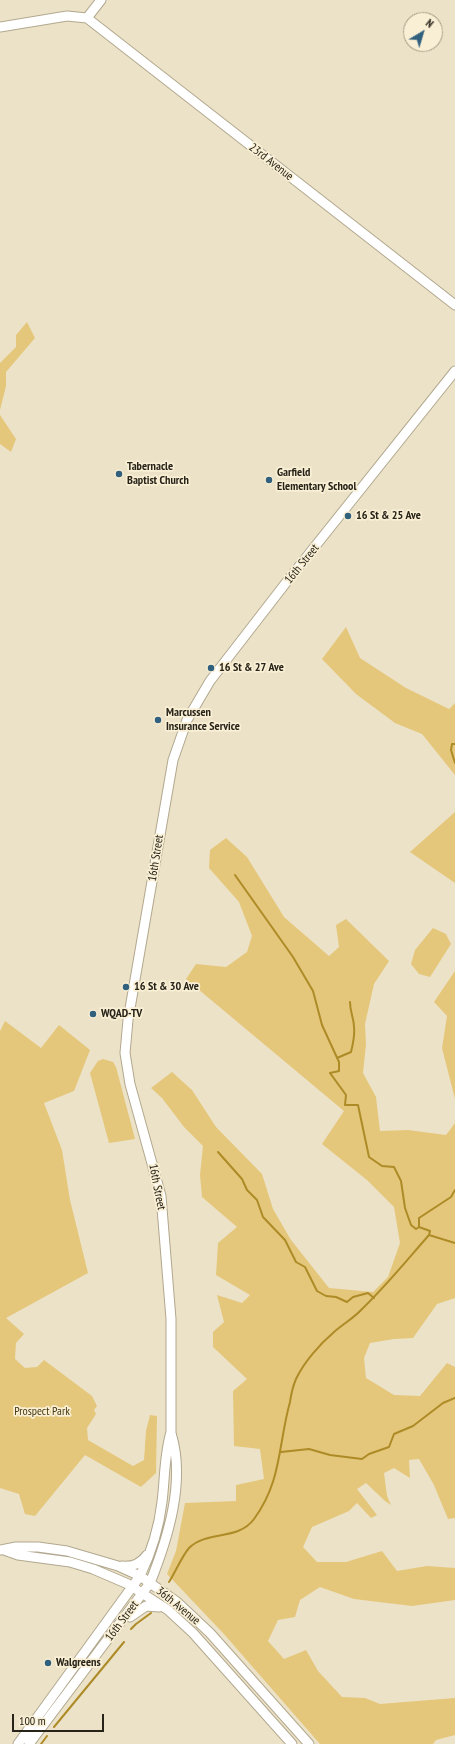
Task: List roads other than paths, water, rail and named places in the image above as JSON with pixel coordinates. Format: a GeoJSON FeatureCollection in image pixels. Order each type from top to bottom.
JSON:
{"type":"FeatureCollection","features":[{"type":"Feature","properties":{"kind":"street"},"geometry":{"type":"LineString","coordinates":[[0,27],[67,16],[87,18],[101,0]]}},
{"type":"Feature","properties":{"kind":"street","name":"23rd Avenue"},"geometry":{"type":"LineString","coordinates":[[87,18],[455,305]]}},
{"type":"Feature","properties":{"kind":"street","name":"16th Street"},"geometry":{"type":"LineString","coordinates":[[18,1744],[140,1576],[149,1557],[156,1534],[162,1502],[166,1449],[171,1432],[171,1319],[161,1196],[130,1084],[125,1053],[128,1020],[173,760],[187,720],[210,681],[285,584],[455,371]]}},
{"type":"Feature","properties":{"kind":"street","name":"16th Street"},"geometry":{"type":"LineString","coordinates":[[29,1744],[150,1583],[169,1531],[173,1511],[176,1482],[176,1448],[171,1432]]}},
{"type":"Feature","properties":{"kind":"street"},"geometry":{"type":"LineString","coordinates":[[118,1566],[131,1566],[142,1561],[149,1552],[156,1534]]}},
{"type":"Feature","properties":{"kind":"street","name":"36th Avenue"},"geometry":{"type":"LineString","coordinates":[[2,1550],[16,1547],[38,1547],[67,1551],[118,1566],[140,1576],[186,1609],[210,1633],[309,1744]]}},
{"type":"Feature","properties":{"kind":"street","name":"36th Avenue"},"geometry":{"type":"LineString","coordinates":[[2,1550],[18,1555],[47,1558],[78,1564],[116,1578],[133,1587],[168,1610],[193,1633],[292,1744]]}},
{"type":"Feature","properties":{"kind":"street"},"geometry":{"type":"LineString","coordinates":[[118,1627],[146,1606],[153,1605],[168,1610]]}},
{"type":"Feature","properties":{"kind":"waterway"},"geometry":{"type":"LineString","coordinates":[[455,744],[452,744],[451,750],[455,763]]}},
{"type":"Feature","properties":{"kind":"waterway"},"geometry":{"type":"LineString","coordinates":[[235,875],[293,957],[313,991],[322,1025],[339,1062],[339,1071],[330,1073],[346,1095],[345,1105],[358,1105],[369,1157],[382,1166],[394,1167],[401,1181],[405,1208],[411,1225],[416,1229],[419,1227]]}},
{"type":"Feature","properties":{"kind":"waterway"},"geometry":{"type":"LineString","coordinates":[[337,1058],[351,1052],[352,1049],[354,1040],[354,1024],[350,1002]]}},
{"type":"Feature","properties":{"kind":"waterway"},"geometry":{"type":"LineString","coordinates":[[218,1152],[242,1179],[247,1190],[257,1200],[263,1217],[285,1240],[296,1262],[305,1267],[317,1291],[326,1296],[336,1297],[347,1302],[353,1297],[368,1293],[374,1298]]}},
{"type":"Feature","properties":{"kind":"waterway"},"geometry":{"type":"LineString","coordinates":[[169,1582],[186,1551],[196,1542],[240,1530],[254,1519],[263,1505],[275,1477],[292,1390],[299,1373],[318,1348],[337,1329],[356,1315],[371,1300],[429,1235],[430,1231],[419,1227],[419,1218],[451,1197],[455,1190]]}},
{"type":"Feature","properties":{"kind":"waterway"},"geometry":{"type":"LineString","coordinates":[[429,1235],[455,1243]]}},
{"type":"Feature","properties":{"kind":"waterway"},"geometry":{"type":"LineString","coordinates":[[281,1452],[309,1449],[330,1455],[362,1459],[369,1454],[389,1447],[394,1434],[413,1426],[443,1403],[455,1398]]}},
{"type":"Feature","properties":{"kind":"waterway"},"geometry":{"type":"LineString","coordinates":[[131,1629],[151,1613]]}},
{"type":"Feature","properties":{"kind":"waterway"},"geometry":{"type":"LineString","coordinates":[[54,1727],[124,1642]]}},
{"type":"Feature","properties":{"kind":"waterway"},"geometry":{"type":"LineString","coordinates":[[41,1744],[47,1736]]}},
{"type":"Feature","properties":{"kind":"place","name":"Tabernacle Baptist Church"},"geometry":{"type":"Point","coordinates":[119,474]}},
{"type":"Feature","properties":{"kind":"place","name":"Garfield Elementary School"},"geometry":{"type":"Point","coordinates":[269,480]}},
{"type":"Feature","properties":{"kind":"place","name":"16 St & 25 Ave"},"geometry":{"type":"Point","coordinates":[348,516]}},
{"type":"Feature","properties":{"kind":"place","name":"16 St & 27 Ave"},"geometry":{"type":"Point","coordinates":[211,668]}},
{"type":"Feature","properties":{"kind":"place","name":"Marcussen Insurance Service"},"geometry":{"type":"Point","coordinates":[158,720]}},
{"type":"Feature","properties":{"kind":"place","name":"16 St & 30 Ave"},"geometry":{"type":"Point","coordinates":[126,987]}},
{"type":"Feature","properties":{"kind":"place","name":"WQAD-TV"},"geometry":{"type":"Point","coordinates":[93,1014]}},
{"type":"Feature","properties":{"kind":"place","name":"Walgreens"},"geometry":{"type":"Point","coordinates":[48,1663]}},
{"type":"Feature","properties":{"kind":"park label","name":"Prospect Park"},"geometry":{"type":"Point","coordinates":[42,1412]}}]}
